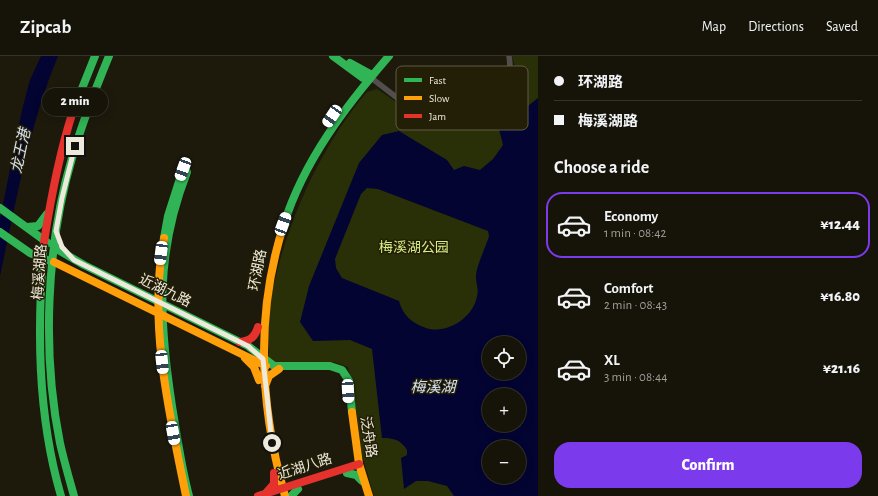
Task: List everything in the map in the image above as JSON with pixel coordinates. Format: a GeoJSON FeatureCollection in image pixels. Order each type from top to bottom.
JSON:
{"type":"FeatureCollection","features":[{"type":"Feature","properties":{"kind":"main road","name":"梅溪湖路"},"geometry":{"type":"LineString","coordinates":[[61,496],[51,452],[40,378],[40,314],[43,259],[49,208],[64,137],[77,98],[95,56]]}},
{"type":"Feature","properties":{"kind":"main road","name":"梅溪湖路"},"geometry":{"type":"LineString","coordinates":[[74,496],[62,447],[52,378],[50,338],[56,231],[70,161],[89,103],[109,56]]}},
{"type":"Feature","properties":{"kind":"main road"},"geometry":{"type":"LineString","coordinates":[[333,56],[368,76]]}},
{"type":"Feature","properties":{"kind":"main road"},"geometry":{"type":"LineString","coordinates":[[342,56],[368,76]]}},
{"type":"Feature","properties":{"kind":"main road","name":"环湖路"},"geometry":{"type":"LineString","coordinates":[[282,494],[265,430],[259,380],[263,318],[270,272],[277,242],[289,206],[307,168],[322,141],[382,56]]}},
{"type":"Feature","properties":{"kind":"main road","name":"环湖路"},"geometry":{"type":"LineString","coordinates":[[276,471],[258,327],[265,271],[272,240],[288,196],[321,133],[368,76],[389,56]]}},
{"type":"Feature","properties":{"kind":"main road"},"geometry":{"type":"LineString","coordinates":[[159,302],[166,243],[176,197],[186,172],[183,169],[168,216],[163,243],[159,279],[159,302],[159,313],[165,389],[186,496]]}},
{"type":"Feature","properties":{"kind":"main road","name":"近湖九路"},"geometry":{"type":"LineString","coordinates":[[0,208],[74,260],[240,342],[261,358]]}},
{"type":"Feature","properties":{"kind":"main road"},"geometry":{"type":"LineString","coordinates":[[27,227],[38,226],[46,217],[49,208]]}},
{"type":"Feature","properties":{"kind":"main road"},"geometry":{"type":"LineString","coordinates":[[56,231],[62,247],[74,260]]}},
{"type":"Feature","properties":{"kind":"main road"},"geometry":{"type":"LineString","coordinates":[[0,232],[24,249],[37,263],[42,277]]}},
{"type":"Feature","properties":{"kind":"main road","name":"近湖九路"},"geometry":{"type":"LineString","coordinates":[[24,249],[43,259],[69,269],[237,351],[261,358]]}},
{"type":"Feature","properties":{"kind":"main road"},"geometry":{"type":"LineString","coordinates":[[52,282],[58,271],[69,269]]}},
{"type":"Feature","properties":{"kind":"main road"},"geometry":{"type":"LineString","coordinates":[[143,294],[152,293],[159,279]]}},
{"type":"Feature","properties":{"kind":"main road"},"geometry":{"type":"LineString","coordinates":[[161,290],[166,301],[177,311]]}},
{"type":"Feature","properties":{"kind":"main road"},"geometry":{"type":"LineString","coordinates":[[143,305],[153,315],[160,326],[181,462],[189,496]]}},
{"type":"Feature","properties":{"kind":"main road"},"geometry":{"type":"LineString","coordinates":[[160,326],[165,321],[174,320]]}},
{"type":"Feature","properties":{"kind":"main road"},"geometry":{"type":"LineString","coordinates":[[240,342],[249,341],[256,334],[258,327]]}},
{"type":"Feature","properties":{"kind":"main road"},"geometry":{"type":"LineString","coordinates":[[237,351],[254,367],[259,380]]}},
{"type":"Feature","properties":{"kind":"main road"},"geometry":{"type":"LineString","coordinates":[[261,358],[276,368],[269,376],[265,387]]}},
{"type":"Feature","properties":{"kind":"main road","name":"泛舟路"},"geometry":{"type":"LineString","coordinates":[[276,368],[334,366],[344,372],[350,384],[353,430],[362,481],[368,496]]}},
{"type":"Feature","properties":{"kind":"main road","name":"泛舟路"},"geometry":{"type":"LineString","coordinates":[[276,368],[333,369],[342,374],[347,385],[354,451],[368,496]]}},
{"type":"Feature","properties":{"kind":"main road"},"geometry":{"type":"LineString","coordinates":[[354,451],[352,461],[346,471],[356,475],[362,481]]}},
{"type":"Feature","properties":{"kind":"main road","name":"近湖八路"},"geometry":{"type":"LineString","coordinates":[[261,495],[282,494],[299,485],[359,467]]}},
{"type":"Feature","properties":{"kind":"main road"},"geometry":{"type":"LineString","coordinates":[[261,495],[274,484],[276,471],[289,481],[299,485]]}},
{"type":"Feature","properties":{"kind":"street"},"geometry":{"type":"LineString","coordinates":[[509,56],[511,66]]}},
{"type":"Feature","properties":{"kind":"street"},"geometry":{"type":"LineString","coordinates":[[368,76],[396,97]]}},
{"type":"Feature","properties":{"kind":"green space","name":"梅溪湖公园"},"geometry":{"type":"Polygon","coordinates":[[[512,56],[538,56],[538,496],[374,496],[362,455],[354,394],[348,367],[334,362],[276,365],[269,359],[268,317],[274,282],[292,224],[317,167],[349,115],[367,92],[377,89],[396,102],[396,130],[528,130],[528,66],[515,66],[512,56]]]}},
{"type":"Feature","properties":{"kind":"water","name":"龙王港"},"geometry":{"type":"Polygon","coordinates":[[[41,56],[58,56],[31,137],[0,276],[0,219],[22,110],[30,80],[41,56]]]}},
{"type":"Feature","properties":{"kind":"water","name":"梅溪湖"},"geometry":{"type":"Polygon","coordinates":[[[538,98],[538,496],[454,496],[447,486],[428,481],[416,481],[404,489],[401,458],[407,455],[407,450],[397,440],[382,438],[372,349],[350,340],[313,341],[300,322],[309,286],[359,163],[382,135],[399,131],[447,160],[454,170],[464,166],[480,170],[493,159],[503,145],[499,130],[528,130],[528,106],[538,98]],[[367,188],[361,194],[335,259],[336,268],[342,278],[399,301],[403,311],[416,324],[434,329],[442,329],[451,326],[465,317],[475,304],[478,291],[476,273],[489,236],[488,231],[378,189],[367,188]]]}},
{"type":"Feature","properties":{"kind":"traffic: fast"},"geometry":{"type":"LineString","coordinates":[[73,111],[95,56]]}},
{"type":"Feature","properties":{"kind":"traffic: fast"},"geometry":{"type":"LineString","coordinates":[[74,496],[60,443],[54,409],[49,337],[52,263],[63,192],[72,158],[89,107],[109,56]]}},
{"type":"Feature","properties":{"kind":"traffic: fast"},"geometry":{"type":"LineString","coordinates":[[333,56],[363,78],[370,77]]}},
{"type":"Feature","properties":{"kind":"traffic: fast"},"geometry":{"type":"LineString","coordinates":[[284,224],[292,200],[328,135],[357,94],[389,56]]}},
{"type":"Feature","properties":{"kind":"traffic: fast"},"geometry":{"type":"LineString","coordinates":[[350,63],[372,75]]}},
{"type":"Feature","properties":{"kind":"traffic: fast"},"geometry":{"type":"LineString","coordinates":[[164,238],[168,216],[183,169],[187,172],[169,231],[165,260],[163,316],[164,345],[172,406],[181,462],[189,496]]}},
{"type":"Feature","properties":{"kind":"traffic: fast"},"geometry":{"type":"LineString","coordinates":[[0,208],[48,243]]}},
{"type":"Feature","properties":{"kind":"traffic: fast"},"geometry":{"type":"LineString","coordinates":[[27,227],[38,226],[47,214]]}},
{"type":"Feature","properties":{"kind":"traffic: fast"},"geometry":{"type":"LineString","coordinates":[[0,232],[30,253],[47,260]]}},
{"type":"Feature","properties":{"kind":"traffic: fast"},"geometry":{"type":"LineString","coordinates":[[44,242],[40,306],[43,402],[47,434],[61,496]]}},
{"type":"Feature","properties":{"kind":"traffic: fast"},"geometry":{"type":"LineString","coordinates":[[55,248],[84,265],[248,346],[274,366],[330,366],[342,370],[349,381],[352,412]]}},
{"type":"Feature","properties":{"kind":"traffic: fast"},"geometry":{"type":"LineString","coordinates":[[347,473],[356,475],[362,481]]}},
{"type":"Feature","properties":{"kind":"traffic: fast"},"geometry":{"type":"LineString","coordinates":[[291,496],[298,489]]}},
{"type":"Feature","properties":{"kind":"traffic: slow"},"geometry":{"type":"LineString","coordinates":[[284,224],[268,292],[264,360],[270,428],[285,496]]}},
{"type":"Feature","properties":{"kind":"traffic: slow"},"geometry":{"type":"LineString","coordinates":[[164,238],[158,303],[159,335],[167,400],[186,496]]}},
{"type":"Feature","properties":{"kind":"traffic: slow"},"geometry":{"type":"LineString","coordinates":[[54,262],[266,366]]}},
{"type":"Feature","properties":{"kind":"traffic: slow"},"geometry":{"type":"LineString","coordinates":[[245,358],[254,367],[259,380]]}},
{"type":"Feature","properties":{"kind":"traffic: slow"},"geometry":{"type":"LineString","coordinates":[[265,386],[269,376],[279,369]]}},
{"type":"Feature","properties":{"kind":"traffic: slow"},"geometry":{"type":"LineString","coordinates":[[352,412],[359,464],[369,496]]}},
{"type":"Feature","properties":{"kind":"traffic: jam"},"geometry":{"type":"LineString","coordinates":[[44,242],[56,176],[73,111]]}},
{"type":"Feature","properties":{"kind":"traffic: jam"},"geometry":{"type":"LineString","coordinates":[[240,342],[247,341],[252,338],[258,327]]}},
{"type":"Feature","properties":{"kind":"traffic: jam"},"geometry":{"type":"LineString","coordinates":[[258,496],[359,464]]}},
{"type":"Feature","properties":{"kind":"traffic: jam"},"geometry":{"type":"LineString","coordinates":[[266,493],[274,484],[274,473]]}},
{"type":"Feature","properties":{"kind":"route"},"geometry":{"type":"LineString","coordinates":[[75,146],[70,161],[56,231],[62,247],[74,260],[248,346],[263,359],[264,380],[272,443]]}}]}
